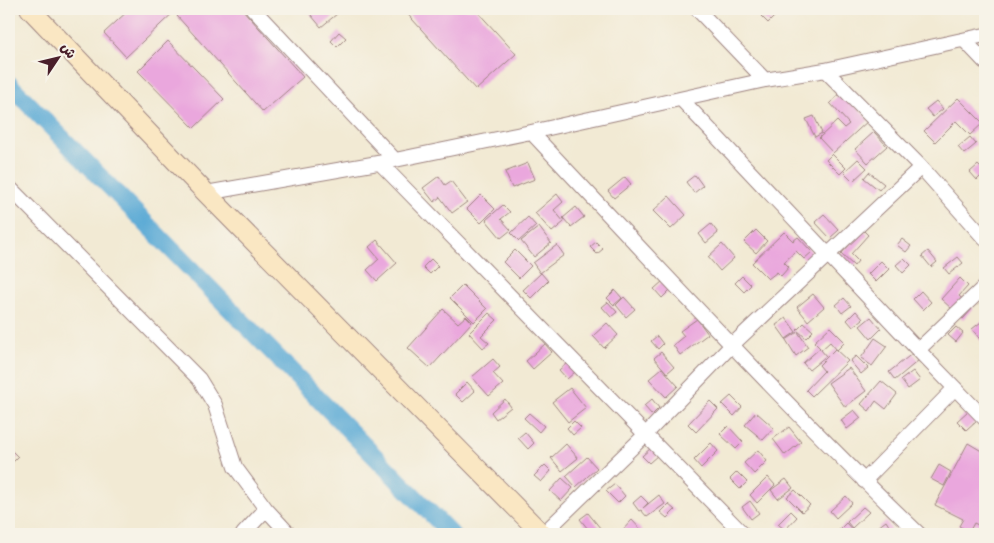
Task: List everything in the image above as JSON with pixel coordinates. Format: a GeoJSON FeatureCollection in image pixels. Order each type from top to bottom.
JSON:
{"type":"FeatureCollection","features":[{"type":"Feature","properties":{"kind":"street"},"geometry":{"type":"LineString","coordinates":[[30,9],[206,193],[542,534],[645,434],[730,346],[920,167]]}},
{"type":"Feature","properties":{"kind":"street"},"geometry":{"type":"LineString","coordinates":[[253,9],[395,160]]}},
{"type":"Feature","properties":{"kind":"street"},"geometry":{"type":"LineString","coordinates":[[697,9],[765,80]]}},
{"type":"Feature","properties":{"kind":"street"},"geometry":{"type":"LineString","coordinates":[[206,193],[395,160],[765,80],[825,70],[985,35]]}},
{"type":"Feature","properties":{"kind":"street"},"geometry":{"type":"LineString","coordinates":[[964,40],[985,62]]}},
{"type":"Feature","properties":{"kind":"street"},"geometry":{"type":"LineString","coordinates":[[825,70],[920,167],[985,239]]}},
{"type":"Feature","properties":{"kind":"street"},"geometry":{"type":"LineString","coordinates":[[681,99],[985,419]]}},
{"type":"Feature","properties":{"kind":"street"},"geometry":{"type":"LineString","coordinates":[[531,132],[730,346],[864,481],[920,534]]}},
{"type":"Feature","properties":{"kind":"street"},"geometry":{"type":"LineString","coordinates":[[380,163],[743,534]]}},
{"type":"Feature","properties":{"kind":"street"},"geometry":{"type":"LineString","coordinates":[[9,187],[199,379],[215,404],[235,467],[266,509],[289,534]]}},
{"type":"Feature","properties":{"kind":"street"},"geometry":{"type":"LineString","coordinates":[[918,350],[985,286]]}},
{"type":"Feature","properties":{"kind":"street"},"geometry":{"type":"LineString","coordinates":[[864,481],[955,388]]}},
{"type":"Feature","properties":{"kind":"street"},"geometry":{"type":"LineString","coordinates":[[243,534],[266,509]]}},
{"type":"Feature","properties":{"kind":"building"},"geometry":{"type":"Polygon","coordinates":[[[130,9],[177,9],[126,57],[104,33],[130,9]]]}},
{"type":"Feature","properties":{"kind":"building"},"geometry":{"type":"Polygon","coordinates":[[[185,9],[242,9],[303,77],[263,112],[177,16],[185,9]]]}},
{"type":"Feature","properties":{"kind":"building"},"geometry":{"type":"Polygon","coordinates":[[[306,9],[343,9],[321,27],[306,9]]]}},
{"type":"Feature","properties":{"kind":"building"},"geometry":{"type":"Polygon","coordinates":[[[403,9],[475,9],[516,54],[476,90],[403,9]]]}},
{"type":"Feature","properties":{"kind":"building"},"geometry":{"type":"Polygon","coordinates":[[[768,9],[782,9],[768,23],[761,16],[768,9]]]}},
{"type":"Feature","properties":{"kind":"building"},"geometry":{"type":"Polygon","coordinates":[[[339,32],[346,38],[337,47],[331,41],[339,32]]]}},
{"type":"Feature","properties":{"kind":"building"},"geometry":{"type":"Polygon","coordinates":[[[168,41],[224,99],[194,128],[138,71],[168,41]]]}},
{"type":"Feature","properties":{"kind":"building"},"geometry":{"type":"Polygon","coordinates":[[[842,92],[869,120],[833,153],[819,138],[837,121],[844,128],[849,124],[830,103],[842,92]]]}},
{"type":"Feature","properties":{"kind":"building"},"geometry":{"type":"Polygon","coordinates":[[[958,98],[983,123],[970,135],[956,121],[935,142],[924,131],[958,98]]]}},
{"type":"Feature","properties":{"kind":"building"},"geometry":{"type":"Polygon","coordinates":[[[936,101],[943,109],[933,117],[926,109],[936,101]]]}},
{"type":"Feature","properties":{"kind":"building"},"geometry":{"type":"Polygon","coordinates":[[[814,116],[822,133],[815,137],[806,119],[814,116]]]}},
{"type":"Feature","properties":{"kind":"building"},"geometry":{"type":"Polygon","coordinates":[[[874,132],[887,146],[868,163],[855,149],[874,132]]]}},
{"type":"Feature","properties":{"kind":"building"},"geometry":{"type":"Polygon","coordinates":[[[970,137],[976,144],[964,154],[958,147],[970,137]]]}},
{"type":"Feature","properties":{"kind":"building"},"geometry":{"type":"Polygon","coordinates":[[[832,154],[846,168],[840,174],[826,160],[832,154]]]}},
{"type":"Feature","properties":{"kind":"building"},"geometry":{"type":"Polygon","coordinates":[[[858,159],[867,168],[853,181],[844,172],[858,159]]]}},
{"type":"Feature","properties":{"kind":"building"},"geometry":{"type":"Polygon","coordinates":[[[528,163],[535,179],[512,188],[505,172],[528,163]]]}},
{"type":"Feature","properties":{"kind":"building"},"geometry":{"type":"Polygon","coordinates":[[[978,165],[985,172],[977,180],[970,172],[978,165]]]}},
{"type":"Feature","properties":{"kind":"building"},"geometry":{"type":"Polygon","coordinates":[[[869,172],[884,184],[879,190],[864,178],[869,172]]]}},
{"type":"Feature","properties":{"kind":"building"},"geometry":{"type":"Polygon","coordinates":[[[695,175],[703,186],[694,193],[686,182],[695,175]]]}},
{"type":"Feature","properties":{"kind":"building"},"geometry":{"type":"Polygon","coordinates":[[[439,176],[445,185],[451,181],[467,202],[452,213],[440,197],[434,202],[423,188],[439,176]]]}},
{"type":"Feature","properties":{"kind":"building"},"geometry":{"type":"Polygon","coordinates":[[[625,177],[631,184],[614,198],[608,191],[625,177]]]}},
{"type":"Feature","properties":{"kind":"building"},"geometry":{"type":"Polygon","coordinates":[[[557,194],[563,202],[554,210],[564,222],[552,232],[535,213],[557,194]]]}},
{"type":"Feature","properties":{"kind":"building"},"geometry":{"type":"Polygon","coordinates":[[[481,195],[495,209],[481,223],[467,209],[481,195]]]}},
{"type":"Feature","properties":{"kind":"building"},"geometry":{"type":"Polygon","coordinates":[[[669,196],[686,215],[671,229],[653,211],[669,196]]]}},
{"type":"Feature","properties":{"kind":"building"},"geometry":{"type":"Polygon","coordinates":[[[503,205],[510,212],[501,219],[511,230],[501,238],[486,220],[503,205]]]}},
{"type":"Feature","properties":{"kind":"building"},"geometry":{"type":"Polygon","coordinates":[[[576,207],[584,217],[571,227],[563,218],[576,207]]]}},
{"type":"Feature","properties":{"kind":"building"},"geometry":{"type":"Polygon","coordinates":[[[824,214],[839,230],[830,238],[815,222],[824,214]]]}},
{"type":"Feature","properties":{"kind":"building"},"geometry":{"type":"Polygon","coordinates":[[[528,217],[536,226],[519,241],[511,233],[528,217]]]}},
{"type":"Feature","properties":{"kind":"building"},"geometry":{"type":"Polygon","coordinates":[[[711,224],[718,233],[706,243],[699,234],[711,224]]]}},
{"type":"Feature","properties":{"kind":"building"},"geometry":{"type":"Polygon","coordinates":[[[539,227],[551,243],[534,257],[521,241],[539,227]]]}},
{"type":"Feature","properties":{"kind":"building"},"geometry":{"type":"Polygon","coordinates":[[[756,230],[767,241],[756,253],[744,242],[756,230]]]}},
{"type":"Feature","properties":{"kind":"building"},"geometry":{"type":"Polygon","coordinates":[[[863,230],[868,235],[851,254],[858,261],[854,266],[841,254],[863,230]]]}},
{"type":"Feature","properties":{"kind":"building"},"geometry":{"type":"Polygon","coordinates":[[[784,232],[793,241],[798,237],[812,252],[804,259],[796,251],[784,262],[789,267],[781,276],[777,272],[768,279],[752,263],[784,232]]]}},
{"type":"Feature","properties":{"kind":"building"},"geometry":{"type":"Polygon","coordinates":[[[902,239],[911,246],[906,252],[897,245],[902,239]]]}},
{"type":"Feature","properties":{"kind":"building"},"geometry":{"type":"Polygon","coordinates":[[[377,240],[397,263],[377,281],[367,270],[379,259],[369,247],[377,240]]]}},
{"type":"Feature","properties":{"kind":"building"},"geometry":{"type":"Polygon","coordinates":[[[596,242],[603,249],[597,254],[590,247],[596,242]]]}},
{"type":"Feature","properties":{"kind":"building"},"geometry":{"type":"Polygon","coordinates":[[[722,244],[734,258],[720,271],[708,257],[722,244]]]}},
{"type":"Feature","properties":{"kind":"building"},"geometry":{"type":"Polygon","coordinates":[[[557,245],[564,255],[540,273],[533,263],[557,245]]]}},
{"type":"Feature","properties":{"kind":"building"},"geometry":{"type":"Polygon","coordinates":[[[515,250],[531,266],[519,278],[503,262],[515,250]]]}},
{"type":"Feature","properties":{"kind":"building"},"geometry":{"type":"Polygon","coordinates":[[[928,251],[937,262],[931,267],[922,256],[928,251]]]}},
{"type":"Feature","properties":{"kind":"building"},"geometry":{"type":"Polygon","coordinates":[[[958,257],[963,263],[949,274],[944,268],[958,257]]]}},
{"type":"Feature","properties":{"kind":"building"},"geometry":{"type":"Polygon","coordinates":[[[904,258],[911,265],[903,273],[896,265],[904,258]]]}},
{"type":"Feature","properties":{"kind":"building"},"geometry":{"type":"Polygon","coordinates":[[[431,259],[438,266],[430,274],[423,267],[431,259]]]}},
{"type":"Feature","properties":{"kind":"building"},"geometry":{"type":"Polygon","coordinates":[[[881,261],[889,269],[876,282],[868,274],[881,261]]]}},
{"type":"Feature","properties":{"kind":"building"},"geometry":{"type":"Polygon","coordinates":[[[541,273],[548,281],[531,298],[523,290],[541,273]]]}},
{"type":"Feature","properties":{"kind":"building"},"geometry":{"type":"Polygon","coordinates":[[[742,276],[751,285],[744,292],[735,283],[742,276]]]}},
{"type":"Feature","properties":{"kind":"building"},"geometry":{"type":"Polygon","coordinates":[[[960,278],[968,286],[959,296],[973,308],[963,319],[941,299],[960,278]]]}},
{"type":"Feature","properties":{"kind":"building"},"geometry":{"type":"Polygon","coordinates":[[[663,281],[671,289],[662,298],[654,289],[663,281]]]}},
{"type":"Feature","properties":{"kind":"building"},"geometry":{"type":"Polygon","coordinates":[[[463,285],[487,309],[474,322],[450,298],[463,285]]]}},
{"type":"Feature","properties":{"kind":"building"},"geometry":{"type":"Polygon","coordinates":[[[615,290],[622,298],[614,305],[607,298],[615,290]]]}},
{"type":"Feature","properties":{"kind":"building"},"geometry":{"type":"Polygon","coordinates":[[[921,291],[931,302],[923,310],[913,299],[921,291]]]}},
{"type":"Feature","properties":{"kind":"building"},"geometry":{"type":"Polygon","coordinates":[[[813,294],[824,307],[808,321],[797,307],[813,294]]]}},
{"type":"Feature","properties":{"kind":"building"},"geometry":{"type":"Polygon","coordinates":[[[624,297],[635,309],[626,317],[616,305],[624,297]]]}},
{"type":"Feature","properties":{"kind":"building"},"geometry":{"type":"Polygon","coordinates":[[[844,298],[851,306],[842,313],[836,305],[844,298]]]}},
{"type":"Feature","properties":{"kind":"building"},"geometry":{"type":"Polygon","coordinates":[[[608,302],[617,312],[611,317],[602,307],[608,302]]]}},
{"type":"Feature","properties":{"kind":"building"},"geometry":{"type":"Polygon","coordinates":[[[443,309],[458,323],[466,316],[472,322],[430,368],[408,348],[443,309]]]}},
{"type":"Feature","properties":{"kind":"building"},"geometry":{"type":"Polygon","coordinates":[[[856,311],[863,319],[853,327],[847,320],[856,311]]]}},
{"type":"Feature","properties":{"kind":"building"},"geometry":{"type":"Polygon","coordinates":[[[489,313],[497,320],[481,336],[489,343],[483,348],[469,333],[489,313]]]}},
{"type":"Feature","properties":{"kind":"building"},"geometry":{"type":"Polygon","coordinates":[[[871,317],[881,329],[871,339],[860,326],[871,317]]]}},
{"type":"Feature","properties":{"kind":"building"},"geometry":{"type":"Polygon","coordinates":[[[786,318],[796,332],[786,339],[776,325],[786,318]]]}},
{"type":"Feature","properties":{"kind":"building"},"geometry":{"type":"Polygon","coordinates":[[[697,319],[708,334],[680,355],[673,345],[684,336],[680,331],[697,319]]]}},
{"type":"Feature","properties":{"kind":"building"},"geometry":{"type":"Polygon","coordinates":[[[985,319],[985,346],[972,329],[985,319]]]}},
{"type":"Feature","properties":{"kind":"building"},"geometry":{"type":"Polygon","coordinates":[[[607,323],[618,335],[604,348],[593,336],[607,323]]]}},
{"type":"Feature","properties":{"kind":"building"},"geometry":{"type":"Polygon","coordinates":[[[804,323],[813,331],[806,338],[797,330],[804,323]]]}},
{"type":"Feature","properties":{"kind":"building"},"geometry":{"type":"Polygon","coordinates":[[[830,327],[845,342],[837,350],[830,342],[821,350],[826,356],[809,370],[803,363],[820,348],[814,342],[830,327]]]}},
{"type":"Feature","properties":{"kind":"building"},"geometry":{"type":"Polygon","coordinates":[[[956,327],[963,333],[956,342],[948,335],[956,327]]]}},
{"type":"Feature","properties":{"kind":"building"},"geometry":{"type":"Polygon","coordinates":[[[798,332],[808,347],[796,356],[786,340],[798,332]]]}},
{"type":"Feature","properties":{"kind":"building"},"geometry":{"type":"Polygon","coordinates":[[[657,336],[663,344],[658,349],[651,341],[657,336]]]}},
{"type":"Feature","properties":{"kind":"building"},"geometry":{"type":"Polygon","coordinates":[[[875,338],[887,346],[872,366],[861,358],[875,338]]]}},
{"type":"Feature","properties":{"kind":"building"},"geometry":{"type":"Polygon","coordinates":[[[545,344],[552,352],[533,369],[526,361],[545,344]]]}},
{"type":"Feature","properties":{"kind":"building"},"geometry":{"type":"Polygon","coordinates":[[[835,349],[848,361],[812,396],[806,390],[824,371],[819,365],[835,349]]]}},
{"type":"Feature","properties":{"kind":"building"},"geometry":{"type":"Polygon","coordinates":[[[661,352],[674,367],[667,373],[654,358],[661,352]]]}},
{"type":"Feature","properties":{"kind":"building"},"geometry":{"type":"Polygon","coordinates":[[[913,353],[919,360],[895,380],[889,372],[913,353]]]}},
{"type":"Feature","properties":{"kind":"building"},"geometry":{"type":"Polygon","coordinates":[[[856,356],[868,368],[861,374],[850,361],[856,356]]]}},
{"type":"Feature","properties":{"kind":"building"},"geometry":{"type":"Polygon","coordinates":[[[493,359],[500,367],[493,373],[503,384],[489,396],[472,377],[493,359]]]}},
{"type":"Feature","properties":{"kind":"building"},"geometry":{"type":"Polygon","coordinates":[[[567,363],[575,372],[567,379],[559,370],[567,363]]]}},
{"type":"Feature","properties":{"kind":"building"},"geometry":{"type":"Polygon","coordinates":[[[662,368],[678,386],[666,397],[649,379],[662,368]]]}},
{"type":"Feature","properties":{"kind":"building"},"geometry":{"type":"Polygon","coordinates":[[[849,368],[866,391],[845,407],[828,383],[849,368]]]}},
{"type":"Feature","properties":{"kind":"building"},"geometry":{"type":"Polygon","coordinates":[[[913,371],[920,380],[908,389],[901,380],[913,371]]]}},
{"type":"Feature","properties":{"kind":"building"},"geometry":{"type":"Polygon","coordinates":[[[881,381],[897,394],[886,409],[876,401],[869,411],[861,404],[881,381]]]}},
{"type":"Feature","properties":{"kind":"building"},"geometry":{"type":"Polygon","coordinates":[[[467,382],[475,391],[463,402],[455,394],[467,382]]]}},
{"type":"Feature","properties":{"kind":"building"},"geometry":{"type":"Polygon","coordinates":[[[570,388],[586,408],[568,422],[552,402],[570,388]]]}},
{"type":"Feature","properties":{"kind":"building"},"geometry":{"type":"Polygon","coordinates":[[[731,396],[742,407],[734,416],[722,404],[731,396]]]}},
{"type":"Feature","properties":{"kind":"building"},"geometry":{"type":"Polygon","coordinates":[[[505,399],[511,407],[496,419],[491,412],[505,399]]]}},
{"type":"Feature","properties":{"kind":"building"},"geometry":{"type":"Polygon","coordinates":[[[652,399],[659,408],[652,415],[644,406],[652,399]]]}},
{"type":"Feature","properties":{"kind":"building"},"geometry":{"type":"Polygon","coordinates":[[[710,401],[718,409],[696,432],[688,424],[710,401]]]}},
{"type":"Feature","properties":{"kind":"building"},"geometry":{"type":"Polygon","coordinates":[[[854,410],[861,418],[847,429],[841,420],[854,410]]]}},
{"type":"Feature","properties":{"kind":"building"},"geometry":{"type":"Polygon","coordinates":[[[968,411],[977,420],[966,430],[957,421],[968,411]]]}},
{"type":"Feature","properties":{"kind":"building"},"geometry":{"type":"Polygon","coordinates":[[[756,412],[774,428],[763,440],[745,425],[756,412]]]}},
{"type":"Feature","properties":{"kind":"building"},"geometry":{"type":"Polygon","coordinates":[[[529,413],[544,426],[539,432],[524,418],[529,413]]]}},
{"type":"Feature","properties":{"kind":"building"},"geometry":{"type":"Polygon","coordinates":[[[574,421],[581,428],[573,435],[567,428],[574,421]]]}},
{"type":"Feature","properties":{"kind":"building"},"geometry":{"type":"Polygon","coordinates":[[[728,426],[743,442],[736,449],[720,434],[728,426]]]}},
{"type":"Feature","properties":{"kind":"building"},"geometry":{"type":"Polygon","coordinates":[[[789,427],[801,442],[785,455],[773,439],[789,427]]]}},
{"type":"Feature","properties":{"kind":"building"},"geometry":{"type":"Polygon","coordinates":[[[525,432],[534,443],[528,449],[518,438],[525,432]]]}},
{"type":"Feature","properties":{"kind":"building"},"geometry":{"type":"Polygon","coordinates":[[[711,443],[718,451],[701,468],[694,460],[711,443]]]}},
{"type":"Feature","properties":{"kind":"building"},"geometry":{"type":"Polygon","coordinates":[[[968,443],[985,453],[985,527],[974,523],[969,532],[959,526],[963,519],[935,505],[968,443]]]}},
{"type":"Feature","properties":{"kind":"building"},"geometry":{"type":"Polygon","coordinates":[[[566,444],[578,458],[562,471],[551,458],[566,444]]]}},
{"type":"Feature","properties":{"kind":"building"},"geometry":{"type":"Polygon","coordinates":[[[9,448],[18,457],[9,466],[9,448]]]}},
{"type":"Feature","properties":{"kind":"building"},"geometry":{"type":"Polygon","coordinates":[[[651,448],[658,455],[649,463],[642,456],[651,448]]]}},
{"type":"Feature","properties":{"kind":"building"},"geometry":{"type":"Polygon","coordinates":[[[758,450],[767,461],[754,474],[744,463],[758,450]]]}},
{"type":"Feature","properties":{"kind":"building"},"geometry":{"type":"Polygon","coordinates":[[[587,457],[597,468],[576,487],[566,476],[587,457]]]}},
{"type":"Feature","properties":{"kind":"building"},"geometry":{"type":"Polygon","coordinates":[[[545,465],[551,471],[541,482],[534,476],[545,465]]]}},
{"type":"Feature","properties":{"kind":"building"},"geometry":{"type":"Polygon","coordinates":[[[939,465],[951,472],[944,486],[931,479],[939,465]]]}},
{"type":"Feature","properties":{"kind":"building"},"geometry":{"type":"Polygon","coordinates":[[[737,472],[747,482],[740,489],[730,479],[737,472]]]}},
{"type":"Feature","properties":{"kind":"building"},"geometry":{"type":"Polygon","coordinates":[[[768,477],[775,485],[757,503],[750,495],[768,477]]]}},
{"type":"Feature","properties":{"kind":"building"},"geometry":{"type":"Polygon","coordinates":[[[562,478],[573,488],[561,501],[550,491],[562,478]]]}},
{"type":"Feature","properties":{"kind":"building"},"geometry":{"type":"Polygon","coordinates":[[[786,479],[793,488],[778,499],[771,490],[786,479]]]}},
{"type":"Feature","properties":{"kind":"building"},"geometry":{"type":"Polygon","coordinates":[[[615,484],[625,496],[618,503],[606,491],[615,484]]]}},
{"type":"Feature","properties":{"kind":"building"},"geometry":{"type":"Polygon","coordinates":[[[795,490],[810,505],[802,512],[787,497],[795,490]]]}},
{"type":"Feature","properties":{"kind":"building"},"geometry":{"type":"Polygon","coordinates":[[[659,495],[665,504],[647,517],[633,503],[641,496],[648,503],[643,508],[659,495]]]}},
{"type":"Feature","properties":{"kind":"building"},"geometry":{"type":"Polygon","coordinates":[[[846,496],[852,503],[836,518],[830,511],[846,496]]]}},
{"type":"Feature","properties":{"kind":"building"},"geometry":{"type":"Polygon","coordinates":[[[750,501],[759,513],[751,519],[742,507],[750,501]]]}},
{"type":"Feature","properties":{"kind":"building"},"geometry":{"type":"Polygon","coordinates":[[[668,504],[675,510],[667,518],[660,512],[668,504]]]}},
{"type":"Feature","properties":{"kind":"building"},"geometry":{"type":"Polygon","coordinates":[[[863,507],[869,512],[852,528],[847,522],[863,507]]]}},
{"type":"Feature","properties":{"kind":"building"},"geometry":{"type":"Polygon","coordinates":[[[791,511],[797,517],[785,530],[778,524],[791,511]]]}},
{"type":"Feature","properties":{"kind":"building"},"geometry":{"type":"Polygon","coordinates":[[[588,513],[605,534],[592,534],[580,519],[588,513]]]}},
{"type":"Feature","properties":{"kind":"building"},"geometry":{"type":"Polygon","coordinates":[[[632,520],[643,532],[641,534],[619,534],[632,520]]]}},
{"type":"Feature","properties":{"kind":"building"},"geometry":{"type":"Polygon","coordinates":[[[886,521],[891,529],[884,534],[878,527],[886,521]]]}},
{"type":"Feature","properties":{"kind":"building"},"geometry":{"type":"Polygon","coordinates":[[[846,523],[856,534],[843,534],[839,530],[846,523]]]}},
{"type":"Feature","properties":{"kind":"waterway"},"geometry":{"type":"LineString","coordinates":[[9,84],[451,534]]}}]}
